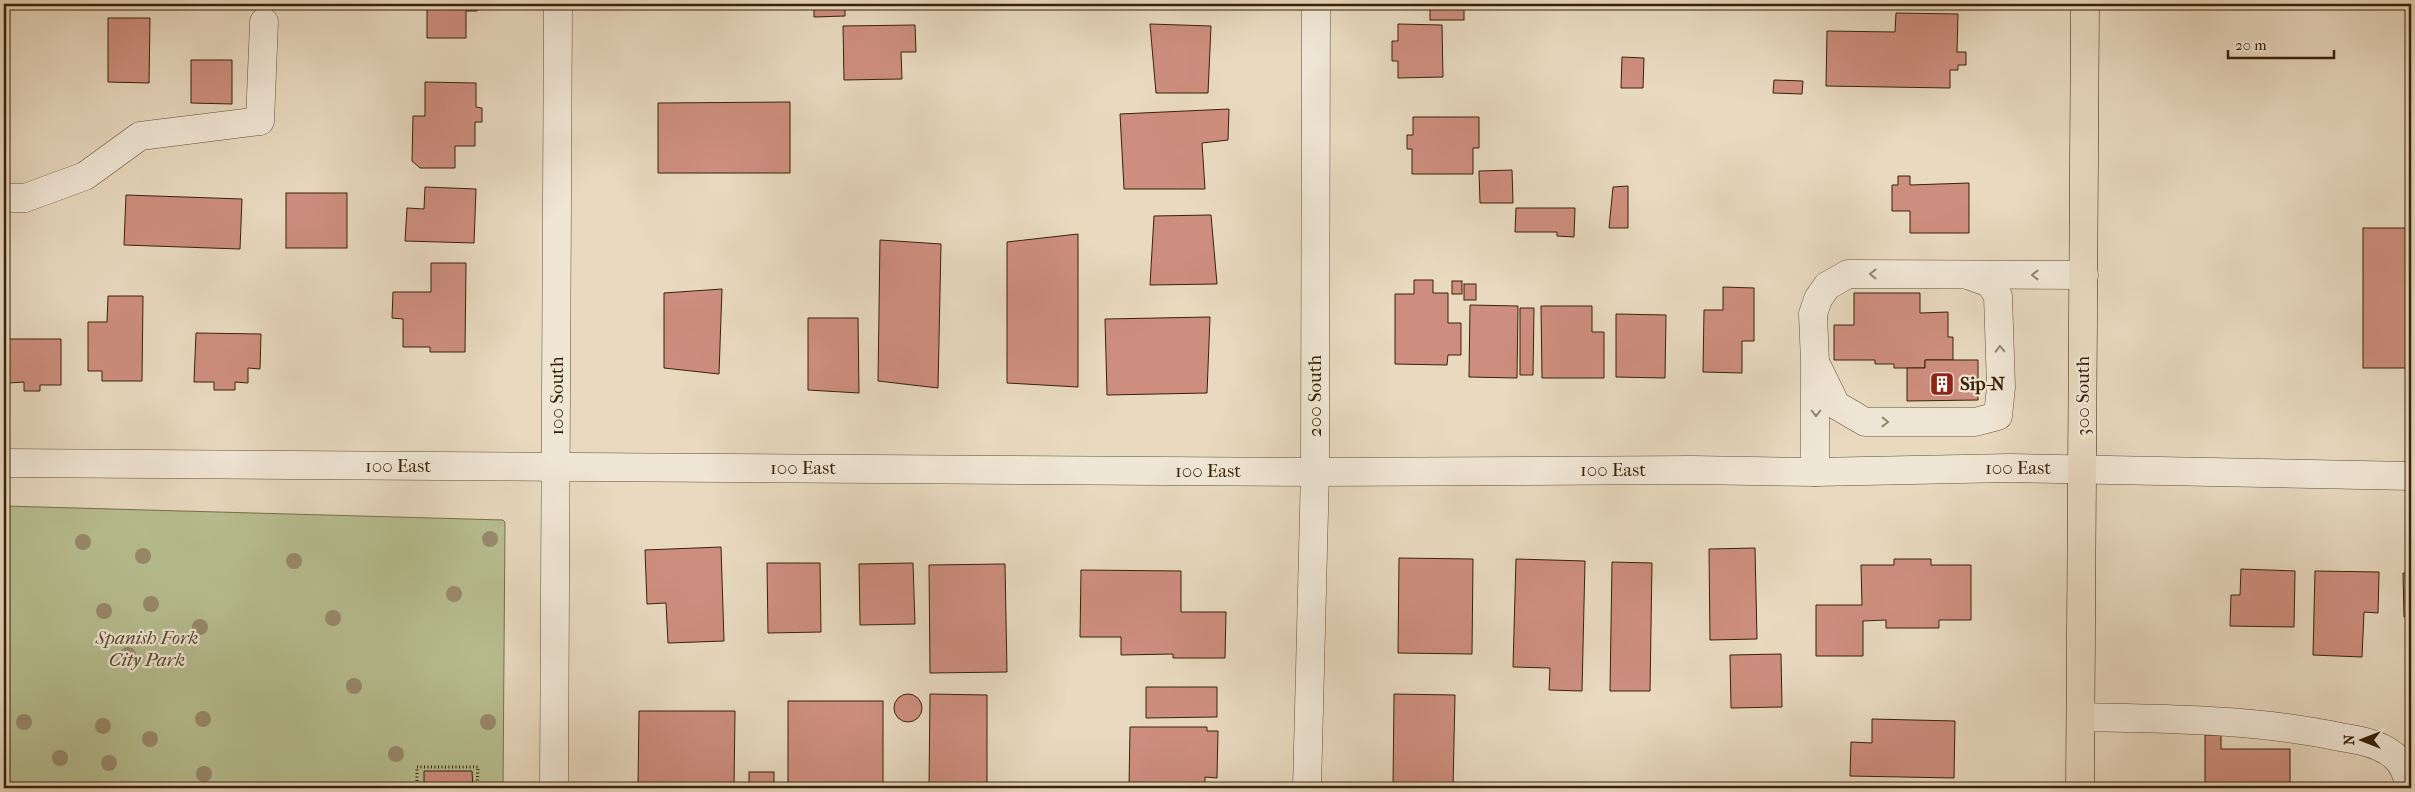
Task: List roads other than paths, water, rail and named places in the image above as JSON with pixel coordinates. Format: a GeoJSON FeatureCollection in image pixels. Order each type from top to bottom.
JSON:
{"type":"FeatureCollection","features":[{"type":"Feature","properties":{"kind":"main road","name":"300 South"},"geometry":{"type":"LineString","coordinates":[[2080,788],[2085,4]]}},
{"type":"Feature","properties":{"kind":"street","name":"100 South"},"geometry":{"type":"LineString","coordinates":[[554,788],[558,4]]}},
{"type":"Feature","properties":{"kind":"street","name":"200 South"},"geometry":{"type":"LineString","coordinates":[[1307,788],[1315,472],[1316,4]]}},
{"type":"Feature","properties":{"kind":"street"},"geometry":{"type":"LineString","coordinates":[[4,198],[25,198],[85,176],[140,136],[260,121],[264,22]]}},
{"type":"Feature","properties":{"kind":"street"},"geometry":{"type":"LineString","coordinates":[[1815,472],[1813,314],[1818,299],[1827,286],[1848,274],[2084,275]]}},
{"type":"Feature","properties":{"kind":"street"},"geometry":{"type":"LineString","coordinates":[[1815,362],[1836,405],[1865,422],[1975,422],[1998,416],[2001,387],[1998,296],[1990,283],[1965,274]]}},
{"type":"Feature","properties":{"kind":"street","name":"100 East"},"geometry":{"type":"LineString","coordinates":[[4,464],[1315,472],[1692,470],[1815,472],[2083,468],[2411,476]]}},
{"type":"Feature","properties":{"kind":"street"},"geometry":{"type":"LineString","coordinates":[[2081,717],[2250,723],[2311,731],[2365,742],[2381,747],[2395,756],[2405,770],[2410,788]]}},
{"type":"Feature","properties":{"kind":"place","name":"Sip-N"},"geometry":{"type":"Point","coordinates":[1942,384]}},
{"type":"Feature","properties":{"kind":"park label","name":"Spanish Fork City Park"},"geometry":{"type":"Point","coordinates":[147,649]}}]}
